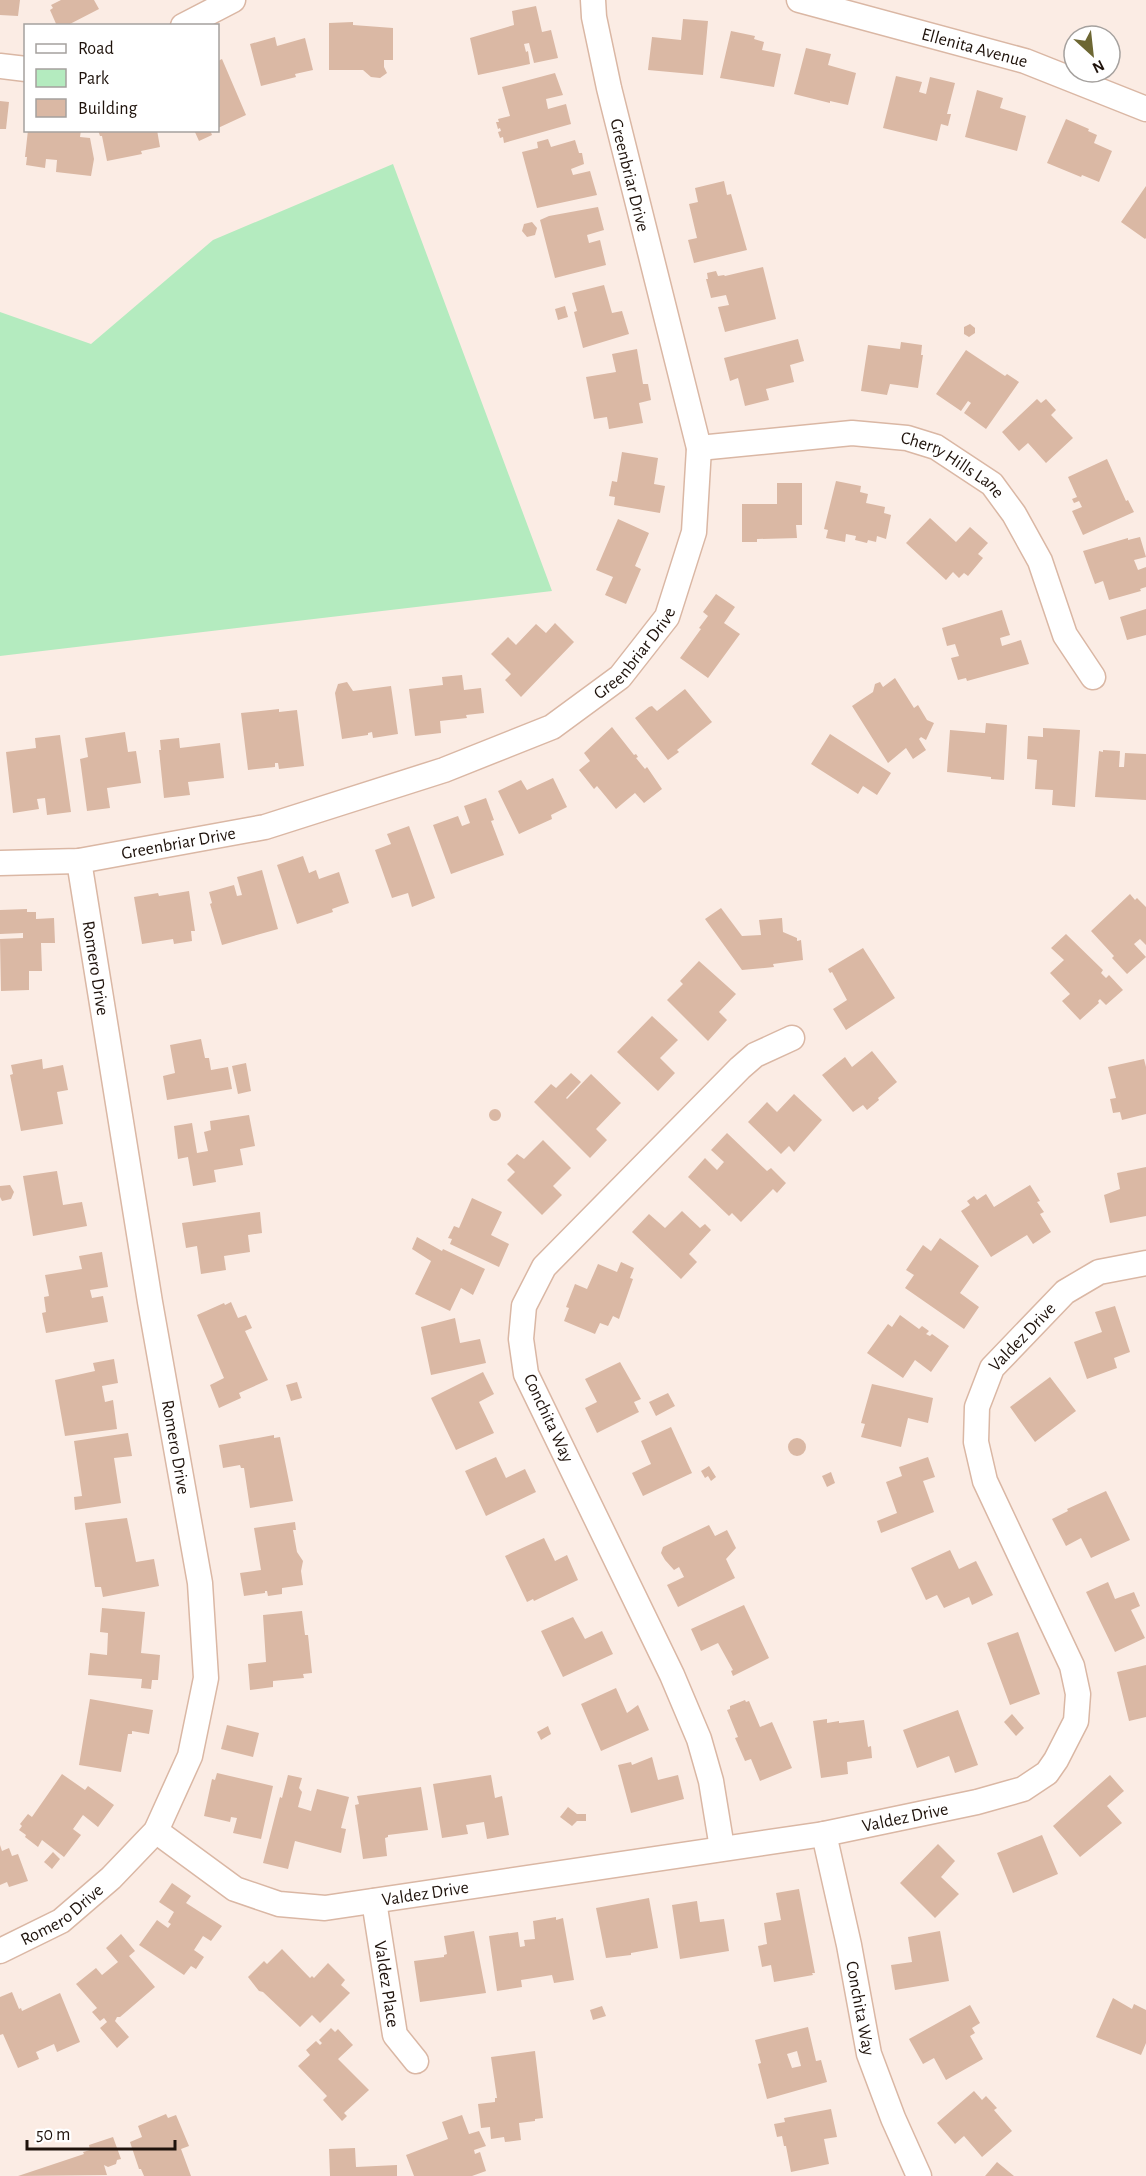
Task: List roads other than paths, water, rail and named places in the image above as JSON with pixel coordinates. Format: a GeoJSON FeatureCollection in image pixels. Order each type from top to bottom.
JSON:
{"type":"FeatureCollection","features":[{"type":"Feature","properties":{"kind":"street"},"geometry":{"type":"LineString","coordinates":[[187,24],[233,0]]}},
{"type":"Feature","properties":{"kind":"street","name":"Greenbriar Drive"},"geometry":{"type":"LineString","coordinates":[[0,863],[79,861],[265,827],[444,770],[552,727],[620,677],[667,617],[694,532],[699,448],[609,88],[594,17],[593,0]]}},
{"type":"Feature","properties":{"kind":"street","name":"Ellenita Avenue"},"geometry":{"type":"LineString","coordinates":[[799,0],[1025,61],[1146,109]]}},
{"type":"Feature","properties":{"kind":"street"},"geometry":{"type":"LineString","coordinates":[[0,66],[24,69]]}},
{"type":"Feature","properties":{"kind":"street","name":"Cherry Hills Lane"},"geometry":{"type":"LineString","coordinates":[[699,448],[852,434],[907,438],[936,447],[992,484],[1014,514],[1040,561],[1065,635],[1093,677]]}},
{"type":"Feature","properties":{"kind":"street","name":"Romero Drive"},"geometry":{"type":"LineString","coordinates":[[0,1951],[61,1921],[111,1878],[156,1831],[190,1756],[206,1678],[200,1583],[150,1302],[79,861]]}},
{"type":"Feature","properties":{"kind":"street","name":"Conchita Way"},"geometry":{"type":"LineString","coordinates":[[722,1848],[711,1781],[699,1739],[672,1674],[526,1374],[520,1339],[524,1306],[544,1267],[740,1068],[755,1055],[792,1038]]}},
{"type":"Feature","properties":{"kind":"street","name":"Valdez Drive"},"geometry":{"type":"LineString","coordinates":[[156,1831],[235,1889],[279,1904],[325,1908],[824,1834],[977,1802],[1023,1789],[1047,1773],[1056,1760],[1076,1721],[1078,1694],[1072,1666],[985,1481],[976,1442],[976,1407],[992,1368],[1065,1292],[1099,1272],[1146,1263]]}},
{"type":"Feature","properties":{"kind":"street","name":"Conchita Way"},"geometry":{"type":"LineString","coordinates":[[824,1834],[849,1945],[869,2054],[893,2118],[919,2176]]}},
{"type":"Feature","properties":{"kind":"street","name":"Valdez Place"},"geometry":{"type":"LineString","coordinates":[[374,1902],[395,2035],[416,2061]]}}]}
